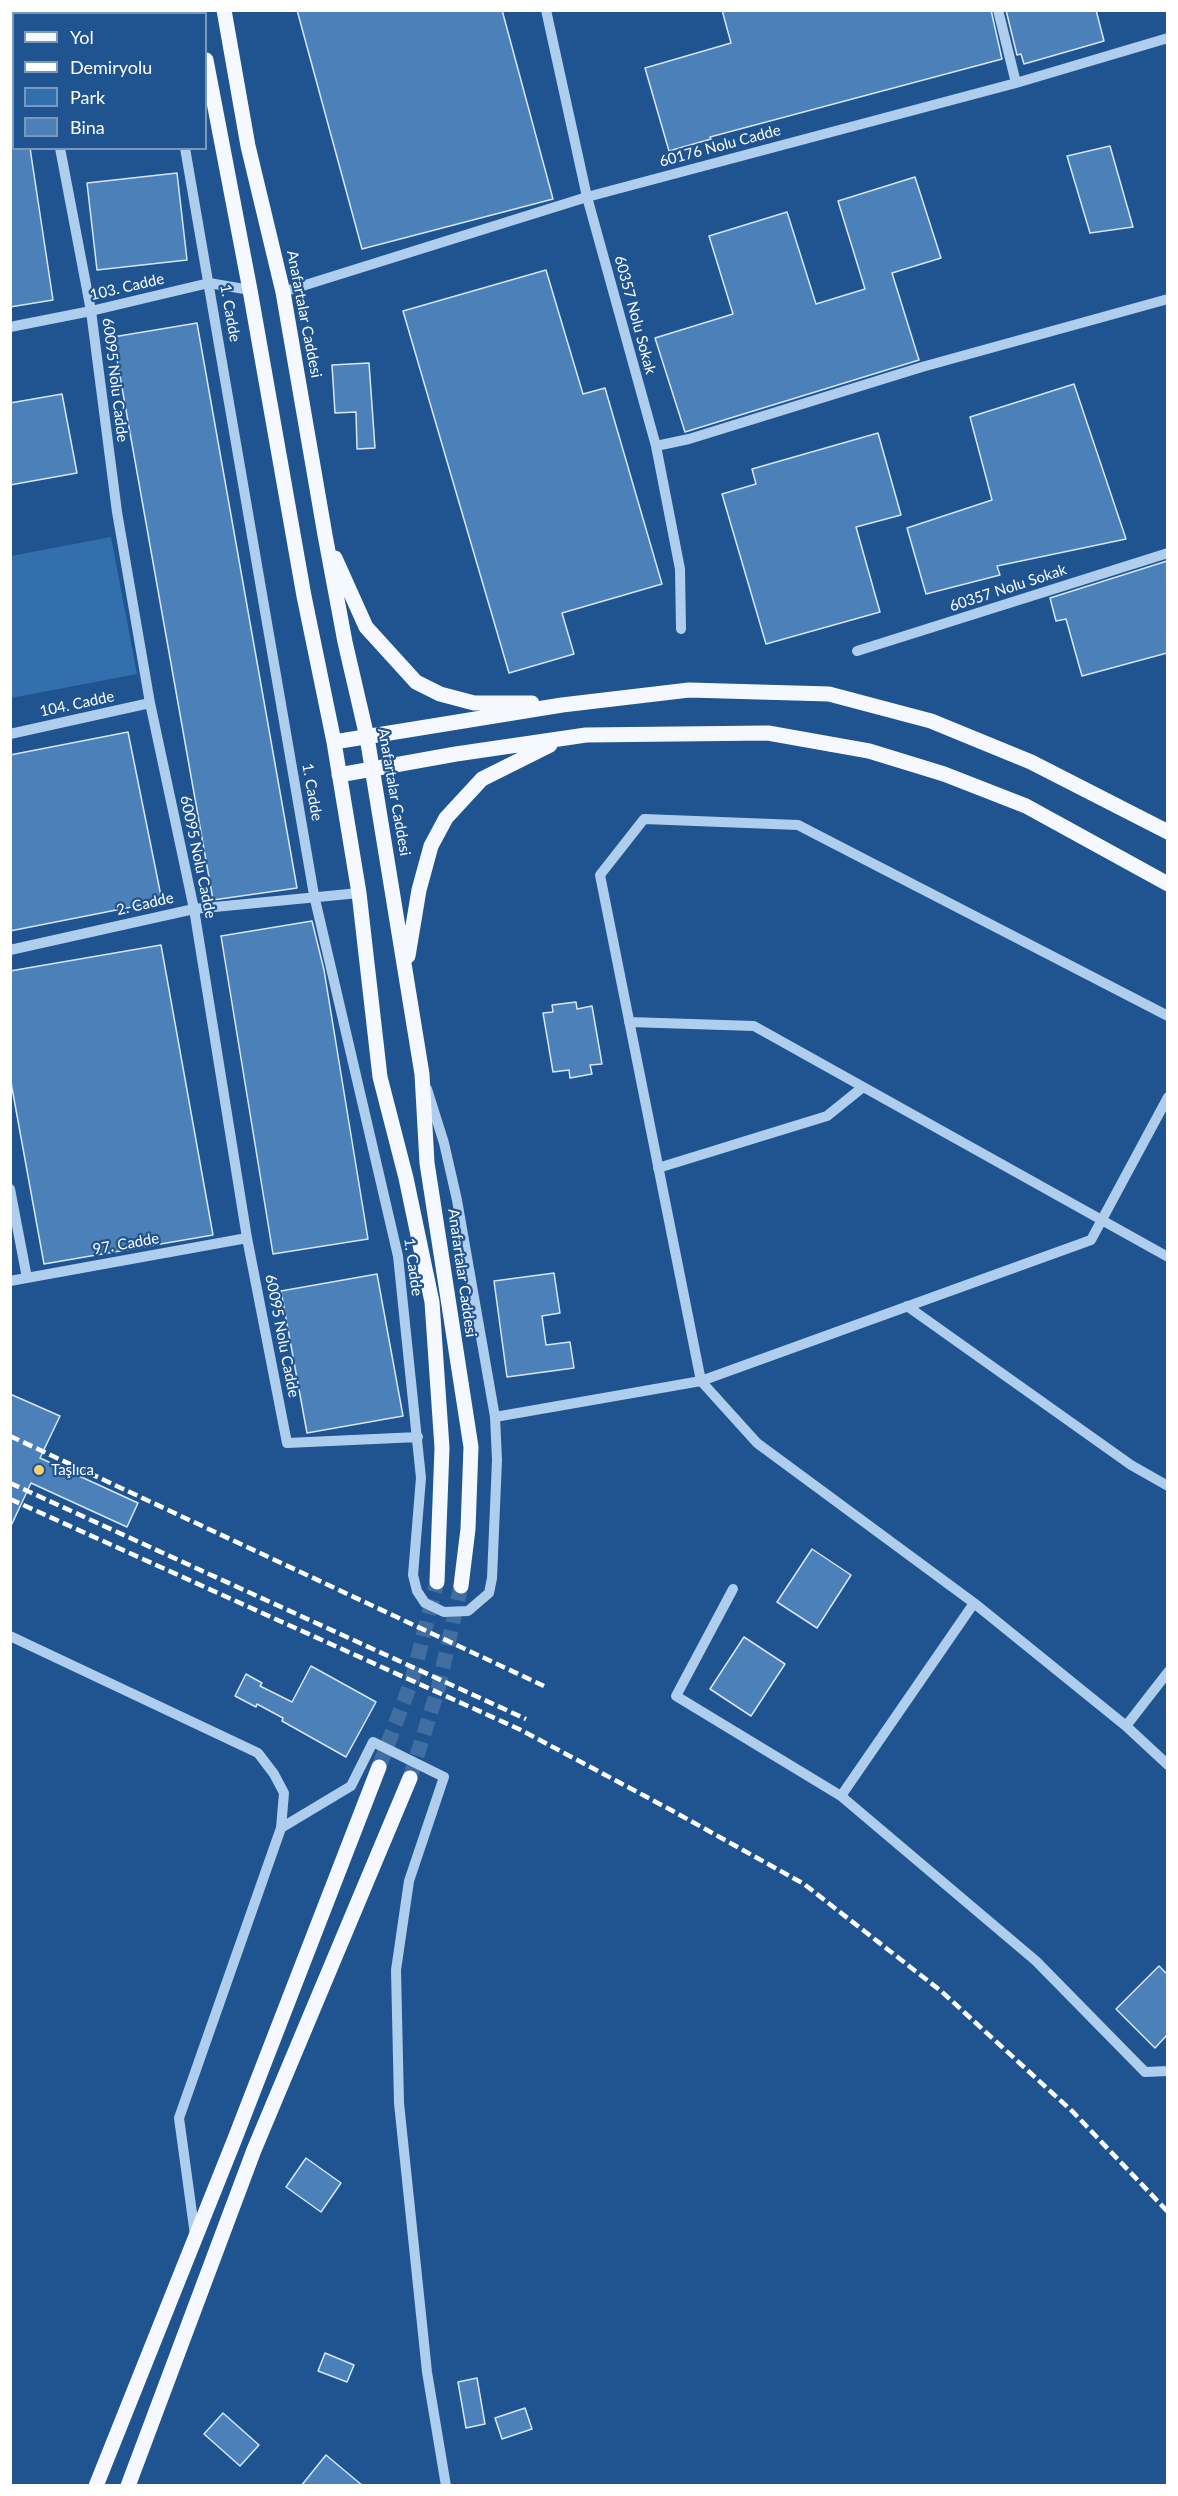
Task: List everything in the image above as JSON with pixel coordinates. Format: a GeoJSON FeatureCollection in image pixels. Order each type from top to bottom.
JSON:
{"type":"FeatureCollection","features":[{"type":"Feature","properties":{"kind":"main road","name":"Anafartalar Caddesi"},"geometry":{"type":"LineString","coordinates":[[224,10],[248,146],[284,292],[325,535],[367,737],[422,1074],[427,1163],[471,1447],[468,1529],[461,1586]]}},
{"type":"Feature","properties":{"kind":"main road"},"geometry":{"type":"LineString","coordinates":[[207,65],[250,290],[304,596],[334,742],[359,893],[380,1077],[406,1178],[432,1302],[442,1448],[437,1582]]}},
{"type":"Feature","properties":{"kind":"main road"},"geometry":{"type":"LineString","coordinates":[[325,535],[366,627],[416,682],[440,694],[474,703],[562,705]]}},
{"type":"Feature","properties":{"kind":"main road"},"geometry":{"type":"LineString","coordinates":[[334,742],[562,705],[689,690],[830,694],[932,721],[1031,762],[1167,832]]}},
{"type":"Feature","properties":{"kind":"main road"},"geometry":{"type":"LineString","coordinates":[[339,775],[456,754],[586,735],[768,733],[869,751],[944,774],[1026,806],[1167,884]]}},
{"type":"Feature","properties":{"kind":"main road"},"geometry":{"type":"LineString","coordinates":[[406,968],[419,890],[431,846],[446,818],[482,778],[562,738]]}},
{"type":"Feature","properties":{"kind":"main road"},"geometry":{"type":"LineString","coordinates":[[96,2486],[379,1767]]}},
{"type":"Feature","properties":{"kind":"main road"},"geometry":{"type":"LineString","coordinates":[[128,2486],[254,2150],[410,1778]]}},
{"type":"Feature","properties":{"kind":"street","name":"60357 Nolu Sokak"},"geometry":{"type":"LineString","coordinates":[[546,10],[587,197],[656,446],[680,569],[681,629]]}},
{"type":"Feature","properties":{"kind":"street"},"geometry":{"type":"LineString","coordinates":[[998,10],[1016,83]]}},
{"type":"Feature","properties":{"kind":"street","name":"60176 Nolu Cadde"},"geometry":{"type":"LineString","coordinates":[[284,292],[587,197],[1016,83],[1167,38]]}},
{"type":"Feature","properties":{"kind":"street","name":"60095 Nolu Cadde"},"geometry":{"type":"LineString","coordinates":[[60,150],[91,311],[117,512],[150,703],[194,909],[247,1238],[287,1443],[418,1437]]}},
{"type":"Feature","properties":{"kind":"street","name":"1. Cadde"},"geometry":{"type":"LineString","coordinates":[[185,150],[314,895],[398,1256],[421,1478],[413,1575],[417,1591],[425,1603],[444,1612],[468,1611],[489,1593],[492,1578],[497,1460],[495,1417],[454,1188],[444,1143],[422,1074]]}},
{"type":"Feature","properties":{"kind":"street","name":"103. Cadde"},"geometry":{"type":"LineString","coordinates":[[10,327],[91,311],[209,283],[250,290]]}},
{"type":"Feature","properties":{"kind":"street"},"geometry":{"type":"LineString","coordinates":[[656,446],[689,439],[922,367],[1167,299]]}},
{"type":"Feature","properties":{"kind":"street","name":"60357 Nolu Sokak"},"geometry":{"type":"LineString","coordinates":[[857,651],[1167,553]]}},
{"type":"Feature","properties":{"kind":"street","name":"104. Cadde"},"geometry":{"type":"LineString","coordinates":[[10,734],[150,703]]}},
{"type":"Feature","properties":{"kind":"street"},"geometry":{"type":"LineString","coordinates":[[1167,1016],[798,825],[644,819],[600,875],[701,1381],[757,1443],[974,1603],[1126,1726],[1167,1766]]}},
{"type":"Feature","properties":{"kind":"street","name":"2. Cadde"},"geometry":{"type":"LineString","coordinates":[[10,950],[194,909],[314,895],[359,893]]}},
{"type":"Feature","properties":{"kind":"street"},"geometry":{"type":"LineString","coordinates":[[629,1022],[754,1026],[1167,1257]]}},
{"type":"Feature","properties":{"kind":"street"},"geometry":{"type":"LineString","coordinates":[[658,1168],[827,1116],[862,1087]]}},
{"type":"Feature","properties":{"kind":"street"},"geometry":{"type":"LineString","coordinates":[[495,1417],[701,1381],[1091,1240],[1167,1097]]}},
{"type":"Feature","properties":{"kind":"street"},"geometry":{"type":"LineString","coordinates":[[10,1189],[27,1278]]}},
{"type":"Feature","properties":{"kind":"street","name":"97. Cadde"},"geometry":{"type":"LineString","coordinates":[[10,1281],[247,1238]]}},
{"type":"Feature","properties":{"kind":"street"},"geometry":{"type":"LineString","coordinates":[[907,1306],[1131,1465],[1167,1495]]}},
{"type":"Feature","properties":{"kind":"street"},"geometry":{"type":"LineString","coordinates":[[1131,1465],[1167,1486]]}},
{"type":"Feature","properties":{"kind":"street"},"geometry":{"type":"LineString","coordinates":[[733,1589],[676,1696],[841,1796],[1036,1961],[1145,2072],[1167,2071]]}},
{"type":"Feature","properties":{"kind":"street"},"geometry":{"type":"LineString","coordinates":[[841,1796],[974,1603]]}},
{"type":"Feature","properties":{"kind":"street"},"geometry":{"type":"LineString","coordinates":[[10,1636],[258,1753],[274,1774],[284,1793],[281,1828],[179,2118],[195,2238]]}},
{"type":"Feature","properties":{"kind":"street"},"geometry":{"type":"LineString","coordinates":[[1126,1726],[1167,1672]]}},
{"type":"Feature","properties":{"kind":"street"},"geometry":{"type":"LineString","coordinates":[[281,1828],[351,1786],[373,1742],[444,1777],[409,1881],[396,1970],[399,2103],[427,2372],[446,2486]]}},
{"type":"Feature","properties":{"kind":"green space"},"geometry":{"type":"Polygon","coordinates":[[[111,537],[137,674],[11,698],[11,556],[111,537]]]}},
{"type":"Feature","properties":{"kind":"building"},"geometry":{"type":"Polygon","coordinates":[[[297,10],[502,10],[553,199],[362,249],[297,10]]]}},
{"type":"Feature","properties":{"kind":"building"},"geometry":{"type":"Polygon","coordinates":[[[722,10],[991,10],[1002,59],[710,137],[711,139],[669,151],[645,68],[731,43],[722,10]]]}},
{"type":"Feature","properties":{"kind":"building"},"geometry":{"type":"Polygon","coordinates":[[[1006,10],[1096,10],[1104,41],[1024,64],[1021,54],[1017,55],[1006,10]]]}},
{"type":"Feature","properties":{"kind":"building"},"geometry":{"type":"Polygon","coordinates":[[[1110,146],[1133,227],[1090,233],[1067,156],[1110,146]]]}},
{"type":"Feature","properties":{"kind":"building"},"geometry":{"type":"Polygon","coordinates":[[[10,148],[12,148],[12,150],[30,150],[53,300],[10,307],[10,148]]]}},
{"type":"Feature","properties":{"kind":"building"},"geometry":{"type":"Polygon","coordinates":[[[177,173],[187,260],[97,270],[87,183],[177,173]]]}},
{"type":"Feature","properties":{"kind":"building"},"geometry":{"type":"Polygon","coordinates":[[[915,177],[941,258],[892,273],[919,360],[685,432],[655,338],[733,314],[709,236],[787,212],[816,304],[865,289],[838,201],[915,177]]]}},
{"type":"Feature","properties":{"kind":"building"},"geometry":{"type":"Polygon","coordinates":[[[546,270],[583,394],[605,388],[662,584],[562,613],[574,654],[509,673],[403,311],[546,270]]]}},
{"type":"Feature","properties":{"kind":"building"},"geometry":{"type":"Polygon","coordinates":[[[197,323],[297,888],[213,900],[113,337],[197,323]]]}},
{"type":"Feature","properties":{"kind":"building"},"geometry":{"type":"Polygon","coordinates":[[[369,363],[375,448],[357,449],[356,412],[335,413],[332,365],[369,363]]]}},
{"type":"Feature","properties":{"kind":"building"},"geometry":{"type":"Polygon","coordinates":[[[1074,384],[1126,539],[997,566],[1000,575],[926,594],[907,528],[992,500],[970,417],[1074,384]]]}},
{"type":"Feature","properties":{"kind":"building"},"geometry":{"type":"Polygon","coordinates":[[[62,394],[77,473],[10,485],[10,403],[62,394]]]}},
{"type":"Feature","properties":{"kind":"building"},"geometry":{"type":"Polygon","coordinates":[[[878,433],[901,515],[856,527],[880,612],[766,644],[722,494],[756,484],[752,469],[878,433]]]}},
{"type":"Feature","properties":{"kind":"building"},"geometry":{"type":"Polygon","coordinates":[[[1167,561],[1167,653],[1082,676],[1066,619],[1056,621],[1050,598],[1167,561]]]}},
{"type":"Feature","properties":{"kind":"building"},"geometry":{"type":"Polygon","coordinates":[[[128,732],[162,901],[10,931],[10,755],[128,732]]]}},
{"type":"Feature","properties":{"kind":"building"},"geometry":{"type":"Polygon","coordinates":[[[312,921],[324,970],[368,1239],[273,1254],[221,936],[312,921]]]}},
{"type":"Feature","properties":{"kind":"building"},"geometry":{"type":"Polygon","coordinates":[[[161,945],[213,1235],[44,1264],[10,1077],[10,971],[161,945]]]}},
{"type":"Feature","properties":{"kind":"building"},"geometry":{"type":"Polygon","coordinates":[[[576,1002],[577,1009],[592,1006],[602,1064],[590,1065],[592,1074],[570,1078],[569,1070],[553,1072],[543,1013],[553,1012],[552,1005],[576,1002]]]}},
{"type":"Feature","properties":{"kind":"building"},"geometry":{"type":"Polygon","coordinates":[[[554,1273],[560,1313],[542,1316],[546,1345],[570,1342],[574,1368],[507,1377],[494,1281],[554,1273]]]}},
{"type":"Feature","properties":{"kind":"building"},"geometry":{"type":"Polygon","coordinates":[[[377,1274],[403,1416],[307,1433],[281,1291],[377,1274]]]}},
{"type":"Feature","properties":{"kind":"building","name":"Taşlıca"},"geometry":{"type":"Polygon","coordinates":[[[10,1394],[60,1416],[40,1458],[138,1503],[127,1527],[31,1483],[10,1528],[10,1394]]]}},
{"type":"Feature","properties":{"kind":"building"},"geometry":{"type":"Polygon","coordinates":[[[812,1549],[851,1575],[817,1628],[777,1602],[812,1549]]]}},
{"type":"Feature","properties":{"kind":"building"},"geometry":{"type":"Polygon","coordinates":[[[744,1637],[785,1664],[751,1716],[710,1689],[744,1637]]]}},
{"type":"Feature","properties":{"kind":"building"},"geometry":{"type":"Polygon","coordinates":[[[311,1666],[376,1702],[346,1757],[282,1721],[283,1718],[257,1704],[256,1707],[235,1696],[246,1674],[262,1683],[260,1686],[292,1702],[311,1666]]]}},
{"type":"Feature","properties":{"kind":"building"},"geometry":{"type":"Polygon","coordinates":[[[1159,1966],[1167,1974],[1167,2035],[1155,2048],[1116,2009],[1159,1966]]]}},
{"type":"Feature","properties":{"kind":"building"},"geometry":{"type":"Polygon","coordinates":[[[306,2158],[341,2183],[321,2212],[286,2187],[306,2158]]]}},
{"type":"Feature","properties":{"kind":"building"},"geometry":{"type":"Polygon","coordinates":[[[325,2353],[354,2365],[347,2382],[318,2371],[325,2353]]]}},
{"type":"Feature","properties":{"kind":"building"},"geometry":{"type":"Polygon","coordinates":[[[477,2378],[485,2424],[466,2428],[458,2382],[477,2378]]]}},
{"type":"Feature","properties":{"kind":"building"},"geometry":{"type":"Polygon","coordinates":[[[525,2408],[532,2429],[502,2439],[495,2418],[525,2408]]]}},
{"type":"Feature","properties":{"kind":"building"},"geometry":{"type":"Polygon","coordinates":[[[223,2413],[259,2445],[240,2466],[204,2434],[223,2413]]]}},
{"type":"Feature","properties":{"kind":"building"},"geometry":{"type":"Polygon","coordinates":[[[326,2455],[363,2486],[301,2486],[326,2455]]]}},
{"type":"Feature","properties":{"kind":"tunnel"},"geometry":{"type":"LineString","coordinates":[[379,1767],[412,1680],[437,1582]]}},
{"type":"Feature","properties":{"kind":"tunnel"},"geometry":{"type":"LineString","coordinates":[[410,1778],[438,1689],[461,1586]]}},
{"type":"Feature","properties":{"kind":"railway"},"geometry":{"type":"LineString","coordinates":[[10,1436],[544,1686]]}},
{"type":"Feature","properties":{"kind":"railway"},"geometry":{"type":"LineString","coordinates":[[10,1483],[526,1719]]}},
{"type":"Feature","properties":{"kind":"railway"},"geometry":{"type":"LineString","coordinates":[[10,1499],[521,1730],[804,1884],[941,1991],[1073,2112],[1168,2212]]}},
{"type":"Feature","properties":{"kind":"place","name":"Taşlıca"},"geometry":{"type":"Point","coordinates":[39,1470]}}]}
